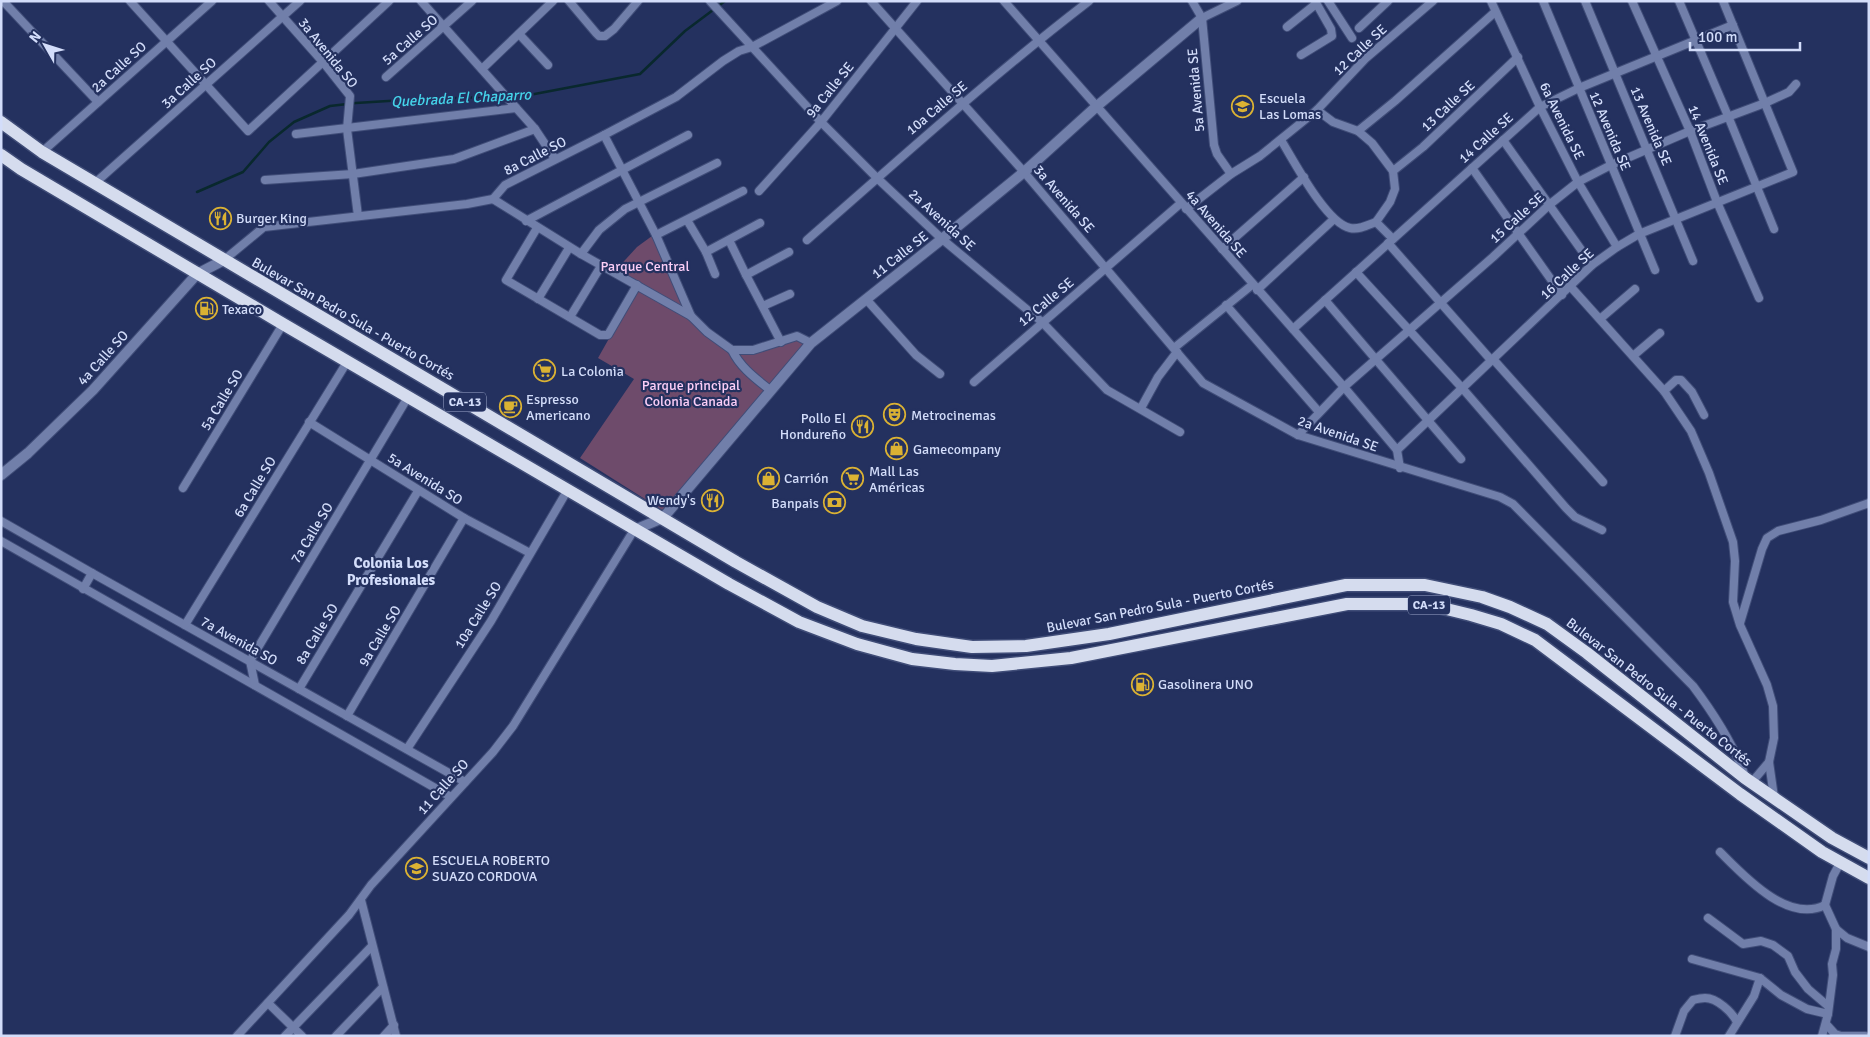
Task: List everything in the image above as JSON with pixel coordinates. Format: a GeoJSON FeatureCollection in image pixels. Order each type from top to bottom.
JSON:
{"type":"FeatureCollection","features":[{"type":"Feature","properties":{"kind":"highway","name":"Bulevar San Pedro Sula - Puerto Cortés"},"geometry":{"type":"LineString","coordinates":[[1,122],[42,152],[663,518],[817,607],[862,626],[916,640],[972,647],[1026,646],[1109,634],[1346,585],[1425,585],[1482,597],[1510,607],[1547,624],[1587,653],[1748,780],[1832,838],[1869,858]]}},
{"type":"Feature","properties":{"kind":"highway","name":"CA-13"},"geometry":{"type":"LineString","coordinates":[[1,155],[21,170],[634,530],[799,622],[829,635],[912,659],[992,666],[1071,658],[1348,604],[1426,604],[1501,624],[1535,640],[1740,794],[1840,863],[1869,878]]}},
{"type":"Feature","properties":{"kind":"street"},"geometry":{"type":"LineString","coordinates":[[3,1],[98,102]]}},
{"type":"Feature","properties":{"kind":"street"},"geometry":{"type":"LineString","coordinates":[[130,1],[248,132],[389,1]]}},
{"type":"Feature","properties":{"kind":"street","name":"2a Calle SO"},"geometry":{"type":"LineString","coordinates":[[42,152],[212,1]]}},
{"type":"Feature","properties":{"kind":"street","name":"3a Avenida SO"},"geometry":{"type":"LineString","coordinates":[[269,1],[348,93],[350,100],[347,129],[358,216]]}},
{"type":"Feature","properties":{"kind":"street","name":"3a Calle SO"},"geometry":{"type":"LineString","coordinates":[[95,182],[300,1]]}},
{"type":"Feature","properties":{"kind":"street"},"geometry":{"type":"LineString","coordinates":[[421,1],[534,129],[555,159]]}},
{"type":"Feature","properties":{"kind":"street","name":"5a Calle SO"},"geometry":{"type":"LineString","coordinates":[[386,77],[472,1]]}},
{"type":"Feature","properties":{"kind":"street"},"geometry":{"type":"LineString","coordinates":[[482,69],[554,1]]}},
{"type":"Feature","properties":{"kind":"street"},"geometry":{"type":"LineString","coordinates":[[569,1],[599,36],[605,36],[614,29],[638,1]]}},
{"type":"Feature","properties":{"kind":"street","name":"2a Avenida SE"},"geometry":{"type":"LineString","coordinates":[[710,1],[821,122],[942,239],[1042,322],[1107,390],[1180,432]]}},
{"type":"Feature","properties":{"kind":"street","name":"8a Calle SO"},"geometry":{"type":"LineString","coordinates":[[493,199],[505,185],[676,97],[739,51],[752,47],[837,1]]}},
{"type":"Feature","properties":{"kind":"street","name":"3a Avenida SE"},"geometry":{"type":"LineString","coordinates":[[871,1],[1024,172],[1203,382],[1243,405]]}},
{"type":"Feature","properties":{"kind":"street","name":"9a Calle SE"},"geometry":{"type":"LineString","coordinates":[[759,191],[821,122],[916,1]]}},
{"type":"Feature","properties":{"kind":"street","name":"4a Avenida SE"},"geometry":{"type":"LineString","coordinates":[[1004,1],[1344,387],[1397,450]]}},
{"type":"Feature","properties":{"kind":"street","name":"10a Calle SE"},"geometry":{"type":"LineString","coordinates":[[807,240],[962,103],[1038,40],[1089,1]]}},
{"type":"Feature","properties":{"kind":"street","name":"5a Avenida SE"},"geometry":{"type":"LineString","coordinates":[[1192,1],[1202,18],[1214,145],[1217,154],[1232,174]]}},
{"type":"Feature","properties":{"kind":"street"},"geometry":{"type":"LineString","coordinates":[[1202,18],[1237,1]]}},
{"type":"Feature","properties":{"kind":"street"},"geometry":{"type":"LineString","coordinates":[[1328,1],[1352,38]]}},
{"type":"Feature","properties":{"kind":"street"},"geometry":{"type":"LineString","coordinates":[[1359,28],[1388,1]]}},
{"type":"Feature","properties":{"kind":"street","name":"12 Calle SE"},"geometry":{"type":"LineString","coordinates":[[974,382],[1106,268],[1183,206],[1260,156],[1281,140],[1317,110],[1365,59],[1433,1]]}},
{"type":"Feature","properties":{"kind":"street","name":"6a Avenida SE"},"geometry":{"type":"LineString","coordinates":[[1491,1],[1540,107],[1578,182],[1617,247]]}},
{"type":"Feature","properties":{"kind":"street","name":"12 Avenida SE"},"geometry":{"type":"LineString","coordinates":[[1543,1],[1655,270]]}},
{"type":"Feature","properties":{"kind":"street","name":"13 Avenida SE"},"geometry":{"type":"LineString","coordinates":[[1585,1],[1693,261]]}},
{"type":"Feature","properties":{"kind":"street","name":"14 Avenida SE"},"geometry":{"type":"LineString","coordinates":[[1632,1],[1690,132],[1759,298]]}},
{"type":"Feature","properties":{"kind":"street"},"geometry":{"type":"LineString","coordinates":[[1678,1],[1774,229]]}},
{"type":"Feature","properties":{"kind":"street"},"geometry":{"type":"LineString","coordinates":[[1723,1],[1765,103]]}},
{"type":"Feature","properties":{"kind":"street"},"geometry":{"type":"LineString","coordinates":[[1287,27],[1315,2],[1331,30],[1332,36],[1301,55]]}},
{"type":"Feature","properties":{"kind":"street"},"geometry":{"type":"LineString","coordinates":[[1358,131],[1495,12]]}},
{"type":"Feature","properties":{"kind":"street","name":"11 Calle SE"},"geometry":{"type":"LineString","coordinates":[[634,530],[663,518],[811,343],[1024,172],[1097,106],[1202,18]]}},
{"type":"Feature","properties":{"kind":"street","name":"14 Calle SE"},"geometry":{"type":"LineString","coordinates":[[1293,329],[1540,107],[1579,88],[1733,24]]}},
{"type":"Feature","properties":{"kind":"street"},"geometry":{"type":"LineString","coordinates":[[519,34],[548,65]]}},
{"type":"Feature","properties":{"kind":"street","name":"13 Calle SE"},"geometry":{"type":"LineString","coordinates":[[1393,171],[1423,147],[1518,57]]}},
{"type":"Feature","properties":{"kind":"street","name":"15 Calle SE"},"geometry":{"type":"LineString","coordinates":[[1298,435],[1344,387],[1519,234],[1549,205],[1578,182],[1611,165],[1728,116],[1765,103],[1789,92],[1796,84]]}},
{"type":"Feature","properties":{"kind":"street","name":"16 Calle SE"},"geometry":{"type":"LineString","coordinates":[[1397,450],[1592,265],[1617,247],[1639,234],[1792,173],[1793,170],[1765,103]]}},
{"type":"Feature","properties":{"kind":"street"},"geometry":{"type":"LineString","coordinates":[[296,134],[515,107]]}},
{"type":"Feature","properties":{"kind":"street"},"geometry":{"type":"LineString","coordinates":[[1281,140],[1314,195],[1334,219],[1351,229],[1363,228],[1376,222],[1390,202],[1395,190],[1393,171],[1372,143],[1358,131],[1333,122],[1317,110]]}},
{"type":"Feature","properties":{"kind":"street"},"geometry":{"type":"LineString","coordinates":[[265,180],[353,174],[454,159],[534,129]]}},
{"type":"Feature","properties":{"kind":"street"},"geometry":{"type":"LineString","coordinates":[[604,135],[656,236],[691,316]]}},
{"type":"Feature","properties":{"kind":"street"},"geometry":{"type":"LineString","coordinates":[[526,221],[688,135]]}},
{"type":"Feature","properties":{"kind":"street"},"geometry":{"type":"LineString","coordinates":[[1503,140],[1592,265]]}},
{"type":"Feature","properties":{"kind":"street"},"geometry":{"type":"LineString","coordinates":[[580,254],[599,230],[625,209],[717,163]]}},
{"type":"Feature","properties":{"kind":"street"},"geometry":{"type":"LineString","coordinates":[[1472,168],[1562,295]]}},
{"type":"Feature","properties":{"kind":"street"},"geometry":{"type":"LineString","coordinates":[[1222,249],[1304,178]]}},
{"type":"Feature","properties":{"kind":"street"},"geometry":{"type":"LineString","coordinates":[[656,236],[743,191]]}},
{"type":"Feature","properties":{"kind":"street"},"geometry":{"type":"LineString","coordinates":[[224,260],[264,227],[468,204],[493,199],[569,248],[691,316],[707,332],[732,350],[748,373],[770,390]]}},
{"type":"Feature","properties":{"kind":"street"},"geometry":{"type":"LineString","coordinates":[[1141,408],[1176,350],[1226,305],[1255,287],[1334,219]]}},
{"type":"Feature","properties":{"kind":"street"},"geometry":{"type":"LineString","coordinates":[[687,220],[706,252],[715,274]]}},
{"type":"Feature","properties":{"kind":"street"},"geometry":{"type":"LineString","coordinates":[[1376,222],[1440,303],[1604,482]]}},
{"type":"Feature","properties":{"kind":"street"},"geometry":{"type":"LineString","coordinates":[[706,252],[760,223]]}},
{"type":"Feature","properties":{"kind":"street"},"geometry":{"type":"LineString","coordinates":[[537,228],[506,280],[600,335],[608,335],[637,285]]}},
{"type":"Feature","properties":{"kind":"street"},"geometry":{"type":"LineString","coordinates":[[730,240],[781,342]]}},
{"type":"Feature","properties":{"kind":"street"},"geometry":{"type":"LineString","coordinates":[[538,299],[569,248]]}},
{"type":"Feature","properties":{"kind":"street"},"geometry":{"type":"LineString","coordinates":[[746,275],[789,252]]}},
{"type":"Feature","properties":{"kind":"street","name":"4a Calle SO"},"geometry":{"type":"LineString","coordinates":[[1,475],[93,390],[197,274],[224,260]]}},
{"type":"Feature","properties":{"kind":"street"},"geometry":{"type":"LineString","coordinates":[[570,317],[601,266]]}},
{"type":"Feature","properties":{"kind":"street"},"geometry":{"type":"LineString","coordinates":[[1356,272],[1463,389],[1566,508],[1576,517],[1602,530]]}},
{"type":"Feature","properties":{"kind":"street"},"geometry":{"type":"LineString","coordinates":[[1570,286],[1664,391],[1691,431],[1709,473],[1734,542],[1733,602],[1740,625],[1767,685],[1773,706],[1774,738],[1769,762],[1774,797]]}},
{"type":"Feature","properties":{"kind":"street"},"geometry":{"type":"LineString","coordinates":[[1600,319],[1635,289]]}},
{"type":"Feature","properties":{"kind":"street"},"geometry":{"type":"LineString","coordinates":[[763,306],[790,294]]}},
{"type":"Feature","properties":{"kind":"street"},"geometry":{"type":"LineString","coordinates":[[866,299],[916,355],[940,374]]}},
{"type":"Feature","properties":{"kind":"street"},"geometry":{"type":"LineString","coordinates":[[1325,300],[1461,459]]}},
{"type":"Feature","properties":{"kind":"street"},"geometry":{"type":"LineString","coordinates":[[1226,305],[1319,412]]}},
{"type":"Feature","properties":{"kind":"street","name":"5a Calle SO"},"geometry":{"type":"LineString","coordinates":[[184,488],[282,324]]}},
{"type":"Feature","properties":{"kind":"street"},"geometry":{"type":"LineString","coordinates":[[1633,356],[1660,332]]}},
{"type":"Feature","properties":{"kind":"street"},"geometry":{"type":"LineString","coordinates":[[732,350],[753,350],[796,336],[811,343]]}},
{"type":"Feature","properties":{"kind":"street","name":"6a Calle SO"},"geometry":{"type":"LineString","coordinates":[[186,625],[347,362]]}},
{"type":"Feature","properties":{"kind":"street"},"geometry":{"type":"LineString","coordinates":[[1664,391],[1676,380],[1681,380],[1692,392],[1704,415]]}},
{"type":"Feature","properties":{"kind":"street","name":"7a Calle SO"},"geometry":{"type":"LineString","coordinates":[[250,661],[408,397]]}},
{"type":"Feature","properties":{"kind":"street","name":"2a Avenida SE"},"geometry":{"type":"LineString","coordinates":[[1243,405],[1298,435],[1400,468],[1500,497],[1513,504],[1693,686],[1712,711],[1748,780]]}},
{"type":"Feature","properties":{"kind":"street","name":"5a Avenida SO"},"geometry":{"type":"LineString","coordinates":[[309,422],[371,459],[418,491],[530,553]]}},
{"type":"Feature","properties":{"kind":"street"},"geometry":{"type":"LineString","coordinates":[[1397,450],[1400,468]]}},
{"type":"Feature","properties":{"kind":"street","name":"8a Calle SO"},"geometry":{"type":"LineString","coordinates":[[298,689],[418,491]]}},
{"type":"Feature","properties":{"kind":"street","name":"10a Calle SO"},"geometry":{"type":"LineString","coordinates":[[406,749],[491,621],[567,491]]}},
{"type":"Feature","properties":{"kind":"street"},"geometry":{"type":"LineString","coordinates":[[1740,625],[1762,549],[1767,538],[1778,531],[1821,520],[1869,503]]}},
{"type":"Feature","properties":{"kind":"street","name":"9a Calle SO"},"geometry":{"type":"LineString","coordinates":[[346,716],[464,518]]}},
{"type":"Feature","properties":{"kind":"street","name":"7a Avenida SO"},"geometry":{"type":"LineString","coordinates":[[1,521],[92,574],[465,782]]}},
{"type":"Feature","properties":{"kind":"street","name":"11 Calle SO"},"geometry":{"type":"LineString","coordinates":[[237,1036],[361,900],[370,885],[493,752],[513,726],[634,530]]}},
{"type":"Feature","properties":{"kind":"street"},"geometry":{"type":"LineString","coordinates":[[1,542],[451,797]]}},
{"type":"Feature","properties":{"kind":"street"},"geometry":{"type":"LineString","coordinates":[[83,589],[92,574]]}},
{"type":"Feature","properties":{"kind":"street"},"geometry":{"type":"LineString","coordinates":[[250,661],[255,685]]}},
{"type":"Feature","properties":{"kind":"street"},"geometry":{"type":"LineString","coordinates":[[1748,780],[1769,762]]}},
{"type":"Feature","properties":{"kind":"street"},"geometry":{"type":"LineString","coordinates":[[1720,852],[1750,880],[1787,906],[1799,910],[1826,905]]}},
{"type":"Feature","properties":{"kind":"street"},"geometry":{"type":"LineString","coordinates":[[1822,1036],[1826,1024],[1832,964],[1836,949],[1836,929],[1826,905],[1833,876],[1840,863]]}},
{"type":"Feature","properties":{"kind":"street"},"geometry":{"type":"LineString","coordinates":[[361,900],[396,1036]]}},
{"type":"Feature","properties":{"kind":"street"},"geometry":{"type":"LineString","coordinates":[[1708,918],[1743,944],[1761,941],[1773,945],[1788,956],[1795,972],[1828,1010]]}},
{"type":"Feature","properties":{"kind":"street"},"geometry":{"type":"LineString","coordinates":[[1836,929],[1847,938],[1869,947]]}},
{"type":"Feature","properties":{"kind":"street"},"geometry":{"type":"LineString","coordinates":[[285,1036],[372,946]]}},
{"type":"Feature","properties":{"kind":"street"},"geometry":{"type":"LineString","coordinates":[[1692,959],[1760,978],[1781,995],[1807,1008],[1828,1010]]}},
{"type":"Feature","properties":{"kind":"street"},"geometry":{"type":"LineString","coordinates":[[1729,1036],[1754,996],[1760,978]]}},
{"type":"Feature","properties":{"kind":"street"},"geometry":{"type":"LineString","coordinates":[[336,1036],[383,987]]}},
{"type":"Feature","properties":{"kind":"street"},"geometry":{"type":"LineString","coordinates":[[1675,1036],[1684,1011],[1693,1000],[1707,998],[1716,1002],[1729,1012],[1737,1022]]}},
{"type":"Feature","properties":{"kind":"street"},"geometry":{"type":"LineString","coordinates":[[268,1003],[302,1036]]}},
{"type":"Feature","properties":{"kind":"street"},"geometry":{"type":"LineString","coordinates":[[1826,1024],[1834,1034],[1841,1036],[1865,1036]]}},
{"type":"Feature","properties":{"kind":"street"},"geometry":{"type":"LineString","coordinates":[[384,1036],[394,1025]]}},
{"type":"Feature","properties":{"kind":"green space","name":"Parque Central"},"geometry":{"type":"Polygon","coordinates":[[[652,236],[688,311],[615,271],[637,247],[652,236]]]}},
{"type":"Feature","properties":{"kind":"green space","name":"Parque principal Colonia Canada"},"geometry":{"type":"Polygon","coordinates":[[[638,287],[691,318],[730,351],[753,352],[797,336],[811,343],[667,513],[580,458],[634,379],[598,358],[638,287]]]}},
{"type":"Feature","properties":{"kind":"waterway","name":"Quebrada El Chaparro"},"geometry":{"type":"LineString","coordinates":[[197,192],[243,172],[269,142],[294,122],[330,106],[420,99],[524,96],[640,74],[685,31],[725,1]]}},
{"type":"Feature","properties":{"kind":"place","name":"Escuela Las Lomas"},"geometry":{"type":"Point","coordinates":[1243,106]}},
{"type":"Feature","properties":{"kind":"place","name":"Burger King"},"geometry":{"type":"Point","coordinates":[220,218]}},
{"type":"Feature","properties":{"kind":"place","name":"Texaco"},"geometry":{"type":"Point","coordinates":[206,309]}},
{"type":"Feature","properties":{"kind":"place","name":"La Colonia"},"geometry":{"type":"Point","coordinates":[545,371]}},
{"type":"Feature","properties":{"kind":"place","name":"Espresso Americano"},"geometry":{"type":"Point","coordinates":[510,407]}},
{"type":"Feature","properties":{"kind":"place","name":"Metrocinemas"},"geometry":{"type":"Point","coordinates":[895,415]}},
{"type":"Feature","properties":{"kind":"place","name":"Pollo El Hondureño"},"geometry":{"type":"Point","coordinates":[862,426]}},
{"type":"Feature","properties":{"kind":"place","name":"Gamecompany"},"geometry":{"type":"Point","coordinates":[897,449]}},
{"type":"Feature","properties":{"kind":"place","name":"Carrión"},"geometry":{"type":"Point","coordinates":[768,478]}},
{"type":"Feature","properties":{"kind":"place","name":"Mall Las Américas"},"geometry":{"type":"Point","coordinates":[853,479]}},
{"type":"Feature","properties":{"kind":"place","name":"Wendy's"},"geometry":{"type":"Point","coordinates":[712,500]}},
{"type":"Feature","properties":{"kind":"place","name":"Banpais"},"geometry":{"type":"Point","coordinates":[835,503]}},
{"type":"Feature","properties":{"kind":"place","name":"Gasolinera UNO"},"geometry":{"type":"Point","coordinates":[1142,684]}},
{"type":"Feature","properties":{"kind":"place","name":"ESCUELA ROBERTO SUAZO CORDOVA"},"geometry":{"type":"Point","coordinates":[416,868]}},
{"type":"Feature","properties":{"kind":"district","name":"Colonia Los Profesionales"},"geometry":{"type":"Point","coordinates":[391,572]}}]}
